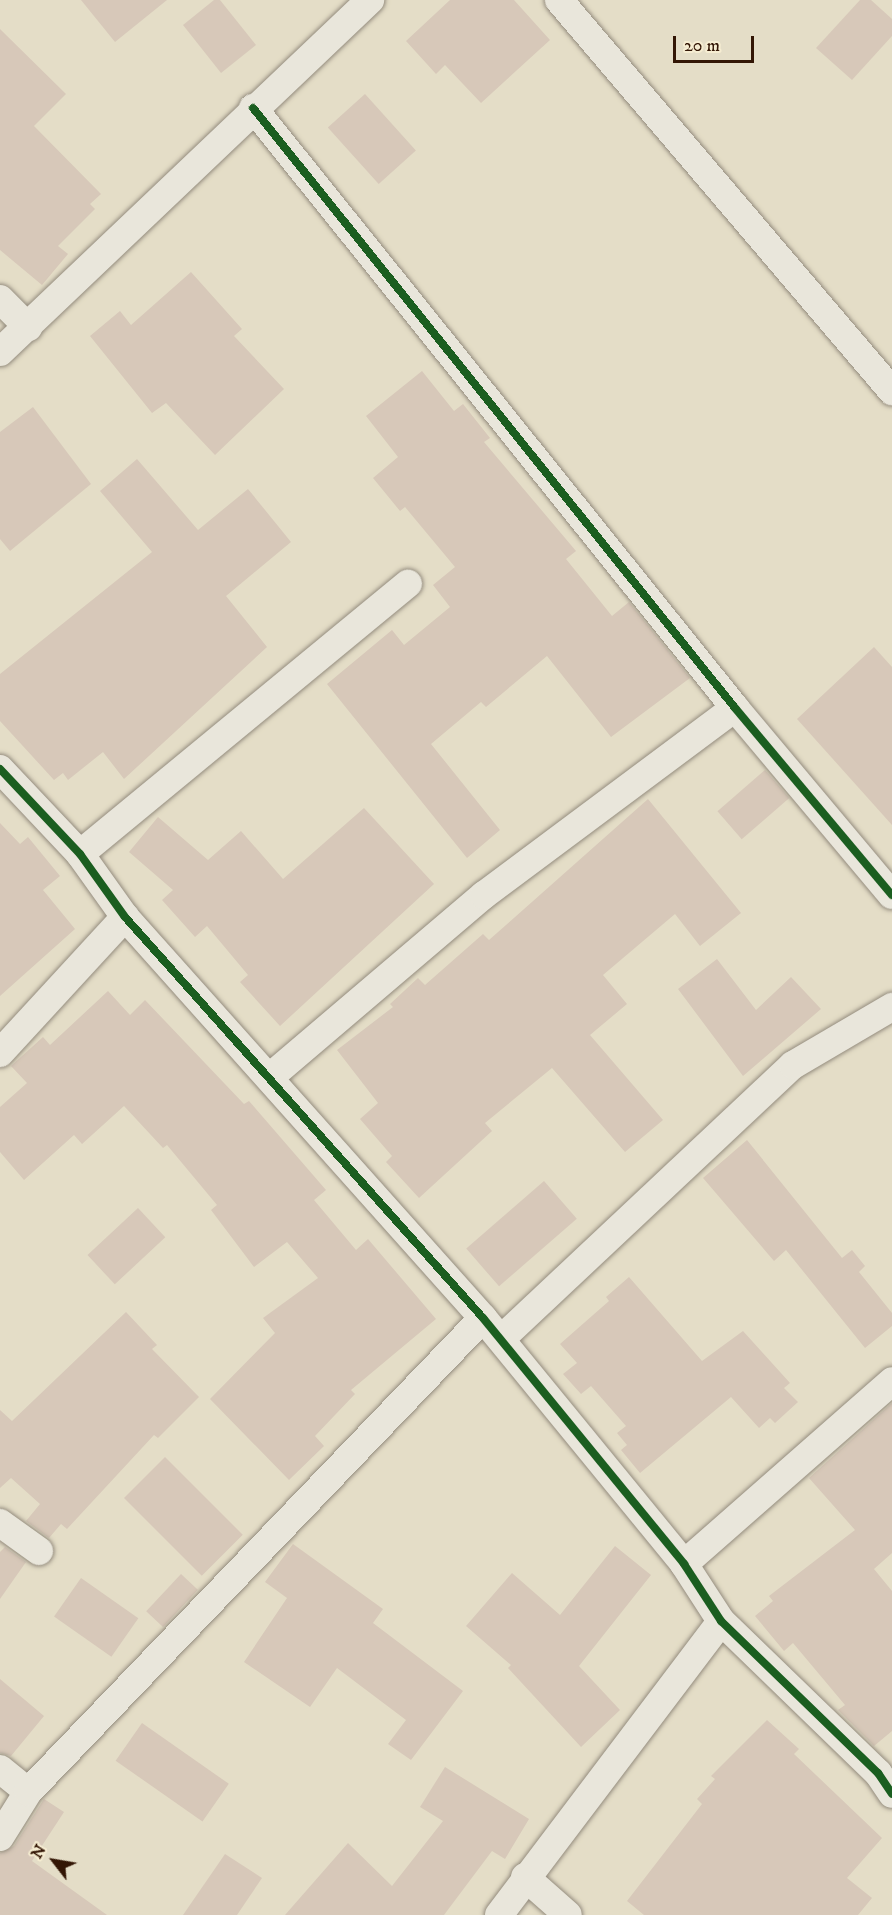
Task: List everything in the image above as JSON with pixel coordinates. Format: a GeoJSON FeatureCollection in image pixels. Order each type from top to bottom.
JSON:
{"type":"FeatureCollection","features":[{"type":"Feature","properties":{"kind":"street"},"geometry":{"type":"LineString","coordinates":[[0,352],[253,108],[370,0]]}},
{"type":"Feature","properties":{"kind":"street"},"geometry":{"type":"LineString","coordinates":[[559,0],[892,391]]}},
{"type":"Feature","properties":{"kind":"street"},"geometry":{"type":"LineString","coordinates":[[253,108],[735,708],[892,895]]}},
{"type":"Feature","properties":{"kind":"street"},"geometry":{"type":"LineString","coordinates":[[0,299],[28,327]]}},
{"type":"Feature","properties":{"kind":"street"},"geometry":{"type":"LineString","coordinates":[[80,854],[408,584]]}},
{"type":"Feature","properties":{"kind":"street"},"geometry":{"type":"LineString","coordinates":[[270,1077],[484,895],[735,708]]}},
{"type":"Feature","properties":{"kind":"street"},"geometry":{"type":"LineString","coordinates":[[0,770],[80,854],[125,917],[492,1328],[684,1564],[721,1621],[887,1776]]}},
{"type":"Feature","properties":{"kind":"street"},"geometry":{"type":"LineString","coordinates":[[0,1053],[125,917]]}},
{"type":"Feature","properties":{"kind":"street"},"geometry":{"type":"LineString","coordinates":[[0,1837],[28,1792],[492,1328],[793,1065],[891,1011]]}},
{"type":"Feature","properties":{"kind":"street"},"geometry":{"type":"LineString","coordinates":[[684,1564],[892,1381]]}},
{"type":"Feature","properties":{"kind":"street"},"geometry":{"type":"LineString","coordinates":[[0,1523],[39,1551]]}},
{"type":"Feature","properties":{"kind":"street"},"geometry":{"type":"LineString","coordinates":[[499,1915],[525,1877],[721,1621]]}},
{"type":"Feature","properties":{"kind":"street"},"geometry":{"type":"LineString","coordinates":[[0,1769],[28,1792]]}},
{"type":"Feature","properties":{"kind":"street"},"geometry":{"type":"LineString","coordinates":[[525,1877],[568,1915]]}},
{"type":"Feature","properties":{"kind":"building"},"geometry":{"type":"Polygon","coordinates":[[[81,0],[167,0],[115,42],[81,0]]]}},
{"type":"Feature","properties":{"kind":"building"},"geometry":{"type":"Polygon","coordinates":[[[214,0],[220,0],[256,45],[221,73],[183,25],[214,0]]]}},
{"type":"Feature","properties":{"kind":"building"},"geometry":{"type":"Polygon","coordinates":[[[450,0],[514,0],[550,40],[481,103],[445,65],[436,74],[406,41],[450,0]]]}},
{"type":"Feature","properties":{"kind":"building"},"geometry":{"type":"Polygon","coordinates":[[[860,0],[871,0],[892,19],[892,36],[852,80],[816,48],[860,0]]]}},
{"type":"Feature","properties":{"kind":"building"},"geometry":{"type":"Polygon","coordinates":[[[0,29],[66,94],[34,126],[101,194],[90,204],[95,209],[58,246],[68,254],[42,285],[0,250],[0,29]]]}},
{"type":"Feature","properties":{"kind":"building"},"geometry":{"type":"Polygon","coordinates":[[[365,94],[416,150],[379,184],[328,127],[365,94]]]}},
{"type":"Feature","properties":{"kind":"building"},"geometry":{"type":"Polygon","coordinates":[[[191,272],[242,329],[234,336],[284,389],[215,455],[166,403],[152,413],[90,336],[120,311],[131,325],[191,272]]]}},
{"type":"Feature","properties":{"kind":"building"},"geometry":{"type":"Polygon","coordinates":[[[422,371],[454,411],[463,404],[490,438],[484,442],[576,551],[566,559],[612,616],[629,602],[690,678],[611,737],[547,656],[486,707],[481,702],[431,744],[500,830],[467,858],[327,684],[392,630],[404,645],[450,607],[433,585],[455,567],[405,507],[400,511],[373,478],[398,457],[366,416],[422,371]]]}},
{"type":"Feature","properties":{"kind":"building"},"geometry":{"type":"Polygon","coordinates":[[[33,407],[91,484],[10,551],[0,539],[0,432],[33,407]]]}},
{"type":"Feature","properties":{"kind":"building"},"geometry":{"type":"Polygon","coordinates":[[[137,459],[198,530],[248,489],[291,542],[226,596],[267,647],[124,779],[103,752],[68,780],[63,773],[54,780],[0,721],[0,674],[152,552],[100,491],[137,459]]]}},
{"type":"Feature","properties":{"kind":"building"},"geometry":{"type":"Polygon","coordinates":[[[874,647],[892,667],[892,825],[797,719],[874,647]]]}},
{"type":"Feature","properties":{"kind":"building"},"geometry":{"type":"Polygon","coordinates":[[[765,770],[789,798],[742,839],[717,811],[765,770]]]}},
{"type":"Feature","properties":{"kind":"building"},"geometry":{"type":"Polygon","coordinates":[[[648,799],[741,913],[700,946],[675,914],[603,975],[627,1004],[590,1035],[663,1120],[625,1152],[552,1068],[485,1123],[492,1131],[419,1198],[386,1162],[392,1156],[360,1119],[378,1103],[337,1050],[393,1007],[390,1004],[418,978],[425,985],[483,934],[489,940],[648,799]]]}},
{"type":"Feature","properties":{"kind":"building"},"geometry":{"type":"Polygon","coordinates":[[[364,808],[434,884],[280,1026],[240,982],[248,975],[207,926],[195,937],[162,900],[173,890],[129,852],[158,817],[208,860],[241,831],[283,879],[364,808]]]}},
{"type":"Feature","properties":{"kind":"building"},"geometry":{"type":"Polygon","coordinates":[[[0,823],[20,844],[28,837],[60,876],[43,890],[75,929],[0,996],[0,823]]]}},
{"type":"Feature","properties":{"kind":"building"},"geometry":{"type":"Polygon","coordinates":[[[717,959],[756,1010],[791,977],[821,1009],[743,1076],[678,989],[717,959]]]}},
{"type":"Feature","properties":{"kind":"building"},"geometry":{"type":"Polygon","coordinates":[[[108,991],[130,1015],[145,1000],[244,1104],[249,1101],[326,1190],[314,1200],[356,1250],[368,1239],[436,1319],[351,1390],[355,1394],[315,1436],[324,1446],[289,1480],[210,1399],[275,1333],[263,1318],[318,1278],[287,1242],[254,1267],[211,1210],[217,1205],[167,1145],[163,1148],[124,1106],[82,1144],[74,1135],[24,1180],[0,1152],[0,1107],[27,1083],[11,1066],[43,1037],[50,1045],[108,991]]]}},
{"type":"Feature","properties":{"kind":"building"},"geometry":{"type":"Polygon","coordinates":[[[747,1140],[842,1258],[852,1250],[865,1266],[859,1272],[892,1313],[892,1326],[865,1348],[786,1250],[774,1261],[703,1178],[747,1140]]]}},
{"type":"Feature","properties":{"kind":"building"},"geometry":{"type":"Polygon","coordinates":[[[544,1181],[577,1219],[499,1286],[466,1249],[544,1181]]]}},
{"type":"Feature","properties":{"kind":"building"},"geometry":{"type":"Polygon","coordinates":[[[138,1208],[165,1237],[115,1284],[88,1255],[138,1208]]]}},
{"type":"Feature","properties":{"kind":"building"},"geometry":{"type":"Polygon","coordinates":[[[629,1277],[702,1361],[743,1331],[790,1383],[784,1388],[798,1402],[775,1423],[770,1418],[759,1428],[731,1397],[640,1473],[621,1450],[627,1445],[617,1433],[626,1426],[591,1386],[581,1394],[563,1374],[577,1363],[560,1344],[609,1301],[606,1297],[629,1277]]]}},
{"type":"Feature","properties":{"kind":"building"},"geometry":{"type":"Polygon","coordinates":[[[126,1312],[157,1345],[152,1349],[199,1397],[158,1438],[154,1435],[67,1529],[61,1524],[49,1538],[26,1521],[40,1504],[11,1478],[0,1488],[0,1410],[12,1421],[126,1312]]]}},
{"type":"Feature","properties":{"kind":"building"},"geometry":{"type":"Polygon","coordinates":[[[892,1403],[892,1553],[874,1569],[892,1591],[892,1731],[874,1746],[838,1710],[845,1705],[793,1643],[784,1651],[755,1616],[773,1601],[769,1596],[855,1530],[809,1478],[892,1403]]]}},
{"type":"Feature","properties":{"kind":"building"},"geometry":{"type":"Polygon","coordinates":[[[165,1457],[243,1535],[202,1576],[124,1498],[165,1457]]]}},
{"type":"Feature","properties":{"kind":"building"},"geometry":{"type":"Polygon","coordinates":[[[293,1544],[383,1609],[373,1623],[463,1691],[411,1760],[388,1744],[406,1720],[337,1668],[310,1707],[244,1662],[287,1598],[265,1582],[293,1544]]]}},
{"type":"Feature","properties":{"kind":"building"},"geometry":{"type":"Polygon","coordinates":[[[615,1546],[651,1575],[579,1666],[620,1710],[581,1747],[508,1668],[511,1665],[466,1626],[512,1573],[560,1615],[615,1546]]]}},
{"type":"Feature","properties":{"kind":"building"},"geometry":{"type":"Polygon","coordinates":[[[5,1547],[26,1562],[0,1599],[0,1552],[5,1547]]]}},
{"type":"Feature","properties":{"kind":"building"},"geometry":{"type":"Polygon","coordinates":[[[181,1574],[198,1590],[163,1627],[146,1611],[181,1574]]]}},
{"type":"Feature","properties":{"kind":"building"},"geometry":{"type":"Polygon","coordinates":[[[81,1578],[138,1618],[111,1657],[54,1617],[81,1578]]]}},
{"type":"Feature","properties":{"kind":"building"},"geometry":{"type":"Polygon","coordinates":[[[0,1679],[44,1716],[11,1756],[0,1753],[0,1679]]]}},
{"type":"Feature","properties":{"kind":"building"},"geometry":{"type":"Polygon","coordinates":[[[767,1720],[799,1749],[794,1754],[882,1838],[847,1878],[872,1898],[858,1915],[644,1915],[627,1901],[702,1804],[697,1799],[715,1779],[711,1776],[767,1720]]]}},
{"type":"Feature","properties":{"kind":"building"},"geometry":{"type":"Polygon","coordinates":[[[142,1723],[229,1784],[202,1821],[116,1761],[142,1723]]]}},
{"type":"Feature","properties":{"kind":"building"},"geometry":{"type":"Polygon","coordinates":[[[445,1767],[529,1819],[505,1859],[492,1851],[444,1915],[285,1915],[348,1843],[392,1886],[443,1821],[420,1807],[445,1767]]]}},
{"type":"Feature","properties":{"kind":"building"},"geometry":{"type":"Polygon","coordinates":[[[44,1799],[64,1812],[32,1861],[107,1915],[0,1915],[0,1853],[14,1846],[44,1799]]]}},
{"type":"Feature","properties":{"kind":"building"},"geometry":{"type":"Polygon","coordinates":[[[225,1854],[262,1878],[237,1915],[183,1915],[225,1854]]]}},
{"type":"Feature","properties":{"kind":"cycle path"},"geometry":{"type":"LineString","coordinates":[[253,108],[735,708],[892,895]]}},
{"type":"Feature","properties":{"kind":"cycle path"},"geometry":{"type":"LineString","coordinates":[[0,769],[80,854],[125,917],[483,1318],[684,1564],[721,1621],[878,1773],[892,1794]]}}]}
